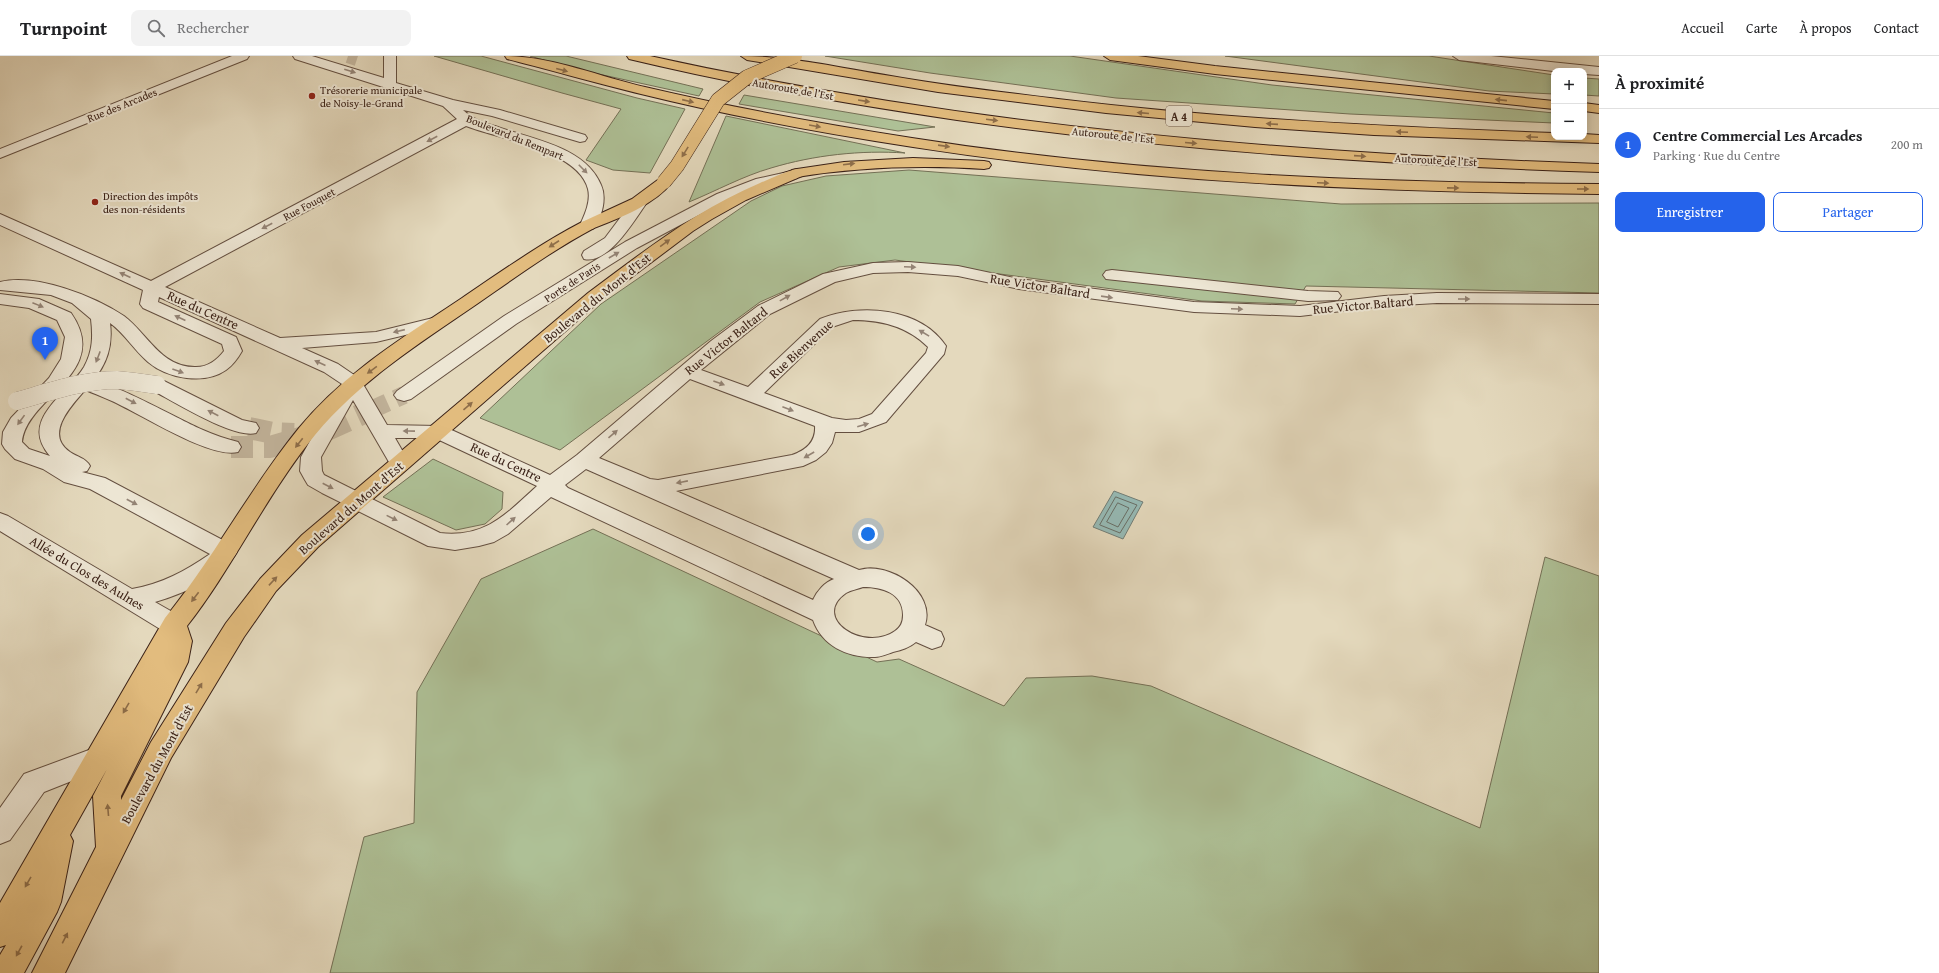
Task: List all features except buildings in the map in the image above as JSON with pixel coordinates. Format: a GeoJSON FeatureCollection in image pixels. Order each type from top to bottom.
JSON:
{"type":"FeatureCollection","features":[{"type":"Feature","properties":{"kind":"main road"},"geometry":{"type":"LineString","coordinates":[[510,56],[679,99],[766,117],[862,134],[983,152],[1157,171],[1284,181],[1434,188],[1599,189]]}},
{"type":"Feature","properties":{"kind":"main road","name":"Autoroute de l’Est"},"geometry":{"type":"LineString","coordinates":[[633,56],[788,89],[934,113],[1115,136],[1293,152],[1599,168]]}},
{"type":"Feature","properties":{"kind":"main road","name":"Autoroute de l’Est"},"geometry":{"type":"LineString","coordinates":[[747,56],[938,88],[1113,110],[1255,123],[1374,131],[1599,139]]}},
{"type":"Feature","properties":{"kind":"main road"},"geometry":{"type":"LineString","coordinates":[[0,932],[174,625],[206,584],[224,554],[297,444],[324,412],[353,383],[437,322],[559,240],[640,201],[653,193],[677,166],[718,100],[747,77],[795,56]]}},
{"type":"Feature","properties":{"kind":"main road"},"geometry":{"type":"LineString","coordinates":[[1110,56],[1215,70],[1551,105]]}},
{"type":"Feature","properties":{"kind":"main road"},"geometry":{"type":"LineString","coordinates":[[1169,56],[1398,90]]}},
{"type":"Feature","properties":{"kind":"main road"},"geometry":{"type":"LineString","coordinates":[[1587,107],[1599,109]]}},
{"type":"Feature","properties":{"kind":"main road","name":"Boulevard du Mont d'Est"},"geometry":{"type":"LineString","coordinates":[[48,973],[161,750],[235,630],[268,585],[310,541],[594,297],[687,228],[741,197],[797,173],[855,164],[906,161],[967,164],[1232,187],[1284,181]]}},
{"type":"Feature","properties":{"kind":"main road"},"geometry":{"type":"LineString","coordinates":[[111,848],[107,796],[175,662],[180,640],[174,625]]}},
{"type":"Feature","properties":{"kind":"main road"},"geometry":{"type":"LineString","coordinates":[[7,973],[46,902],[62,822]]}},
{"type":"Feature","properties":{"kind":"street","name":"Rue des Arcades"},"geometry":{"type":"LineString","coordinates":[[0,154],[244,56]]}},
{"type":"Feature","properties":{"kind":"street","name":"Boulevard du Rempart"},"geometry":{"type":"LineString","coordinates":[[299,56],[448,103],[466,120],[498,133],[562,155],[580,166],[592,180],[596,188],[595,209],[588,225]]}},
{"type":"Feature","properties":{"kind":"street"},"geometry":{"type":"LineString","coordinates":[[1459,56],[1553,68],[1599,71]]}},
{"type":"Feature","properties":{"kind":"street"},"geometry":{"type":"LineString","coordinates":[[1517,56],[1599,64]]}},
{"type":"Feature","properties":{"kind":"street"},"geometry":{"type":"LineString","coordinates":[[385,62],[390,84]]}},
{"type":"Feature","properties":{"kind":"street"},"geometry":{"type":"LineString","coordinates":[[448,103],[495,113],[580,138]]}},
{"type":"Feature","properties":{"kind":"street","name":"Rue Fouquet"},"geometry":{"type":"LineString","coordinates":[[152,287],[466,120]]}},
{"type":"Feature","properties":{"kind":"street","name":"Porte de Paris"},"geometry":{"type":"LineString","coordinates":[[510,320],[600,263],[696,210],[742,189],[797,173]]}},
{"type":"Feature","properties":{"kind":"street","name":"Porte de Paris"},"geometry":{"type":"LineString","coordinates":[[510,320],[547,287],[611,241],[640,201]]}},
{"type":"Feature","properties":{"kind":"street","name":"Rue du Centre"},"geometry":{"type":"LineString","coordinates":[[0,219],[331,368],[353,383],[400,464]]}},
{"type":"Feature","properties":{"kind":"street","name":"Rue Victor Baltard"},"geometry":{"type":"LineString","coordinates":[[552,484],[584,460],[718,345],[764,310],[828,278],[873,268],[908,267],[958,271],[1019,284],[1194,307],[1300,311],[1384,301],[1437,298],[1599,299]]}},
{"type":"Feature","properties":{"kind":"street"},"geometry":{"type":"LineString","coordinates":[[1112,275],[1308,296],[1437,298]]}},
{"type":"Feature","properties":{"kind":"street"},"geometry":{"type":"LineString","coordinates":[[0,287],[45,288],[73,296],[111,315],[128,328],[160,363]]}},
{"type":"Feature","properties":{"kind":"street"},"geometry":{"type":"LineString","coordinates":[[88,304],[121,341],[160,363],[182,373],[198,374],[215,369],[228,360],[233,351],[230,341],[149,304],[152,287]]}},
{"type":"Feature","properties":{"kind":"street"},"geometry":{"type":"LineString","coordinates":[[0,299],[33,303],[65,317],[74,337],[70,358],[57,381],[21,418],[13,432],[12,444],[22,454],[50,464],[72,477],[98,483],[224,554],[187,581],[168,590],[149,596],[129,598]]}},
{"type":"Feature","properties":{"kind":"street","name":"Rue Bienvenue"},"geometry":{"type":"LineString","coordinates":[[687,371],[825,423],[837,427],[853,428],[869,423],[878,418],[935,354],[937,346],[930,336],[919,330],[881,316],[854,314],[834,319],[826,323],[751,395]]}},
{"type":"Feature","properties":{"kind":"street"},"geometry":{"type":"LineString","coordinates":[[98,483],[86,469],[61,456],[49,443],[48,427],[58,410],[94,368],[103,338],[100,319]]}},
{"type":"Feature","properties":{"kind":"street"},"geometry":{"type":"LineString","coordinates":[[404,395],[510,320]]}},
{"type":"Feature","properties":{"kind":"street"},"geometry":{"type":"LineString","coordinates":[[278,343],[337,341],[376,337],[437,322]]}},
{"type":"Feature","properties":{"kind":"street"},"geometry":{"type":"LineString","coordinates":[[17,401],[68,387],[95,382],[129,381],[157,385],[236,425],[249,428]]}},
{"type":"Feature","properties":{"kind":"street","name":"Rue du Centre"},"geometry":{"type":"LineString","coordinates":[[353,383],[311,457],[311,471],[316,480],[357,501],[436,540],[452,544],[468,542],[485,537],[502,529],[552,484],[438,432],[381,431]]}},
{"type":"Feature","properties":{"kind":"street"},"geometry":{"type":"LineString","coordinates":[[95,387],[118,394],[198,437],[231,447]]}},
{"type":"Feature","properties":{"kind":"street"},"geometry":{"type":"LineString","coordinates":[[646,486],[658,487],[796,461],[808,457],[817,450],[826,433],[825,423]]}},
{"type":"Feature","properties":{"kind":"street"},"geometry":{"type":"LineString","coordinates":[[584,460],[856,579]]}},
{"type":"Feature","properties":{"kind":"street"},"geometry":{"type":"LineString","coordinates":[[552,484],[560,493],[822,614]]}},
{"type":"Feature","properties":{"kind":"street","name":"Allée du Clos des Aulnes"},"geometry":{"type":"LineString","coordinates":[[0,520],[174,625]]}},
{"type":"Feature","properties":{"kind":"street"},"geometry":{"type":"LineString","coordinates":[[876,578],[890,582],[902,588],[911,598],[922,635],[902,640],[888,647],[872,649],[855,647],[840,640],[829,631],[822,614],[822,606],[827,595],[836,586],[856,579],[876,578]]}},
{"type":"Feature","properties":{"kind":"street"},"geometry":{"type":"LineString","coordinates":[[0,830],[34,783],[97,759]]}},
{"type":"Feature","properties":{"kind":"green space"},"geometry":{"type":"Polygon","coordinates":[[[434,56],[481,56],[637,98],[685,109],[650,173],[613,170],[586,160],[621,109],[434,56]]]}},
{"type":"Feature","properties":{"kind":"green space"},"geometry":{"type":"Polygon","coordinates":[[[530,56],[566,56],[703,89],[699,96],[571,68],[530,56]]]}},
{"type":"Feature","properties":{"kind":"green space"},"geometry":{"type":"Polygon","coordinates":[[[825,56],[1070,56],[1272,85],[1551,113],[1551,123],[1350,114],[1116,98],[930,73],[825,56]]]}},
{"type":"Feature","properties":{"kind":"green space"},"geometry":{"type":"Polygon","coordinates":[[[1225,56],[1429,56],[1551,75],[1551,94],[1489,91],[1225,56]]]}},
{"type":"Feature","properties":{"kind":"green space"},"geometry":{"type":"Polygon","coordinates":[[[1587,78],[1599,79],[1599,96],[1587,95],[1587,78]]]}},
{"type":"Feature","properties":{"kind":"green space"},"geometry":{"type":"Polygon","coordinates":[[[744,95],[935,127],[898,131],[739,104],[744,95]]]}},
{"type":"Feature","properties":{"kind":"green space"},"geometry":{"type":"Polygon","coordinates":[[[726,116],[905,153],[872,152],[838,154],[804,160],[750,175],[689,202],[726,116]]]}},
{"type":"Feature","properties":{"kind":"green space"},"geometry":{"type":"Polygon","coordinates":[[[909,170],[1341,204],[1599,203],[1599,293],[1306,286],[1295,304],[1202,301],[895,260],[839,267],[760,302],[560,450],[480,418],[601,304],[751,201],[782,186],[826,176],[909,170]]]}},
{"type":"Feature","properties":{"kind":"green space"},"geometry":{"type":"Polygon","coordinates":[[[433,459],[503,492],[502,509],[485,524],[456,530],[383,497],[433,459]]]}},
{"type":"Feature","properties":{"kind":"green space"},"geometry":{"type":"Polygon","coordinates":[[[593,529],[877,662],[899,659],[1004,706],[1026,678],[1092,676],[1151,686],[1480,828],[1545,557],[1599,576],[1599,973],[330,973],[364,837],[414,823],[417,692],[481,579],[593,529]]]}},
{"type":"Feature","properties":{"kind":"water"},"geometry":{"type":"Polygon","coordinates":[[[1114,491],[1143,502],[1123,539],[1093,527],[1114,491]]]}},
{"type":"Feature","properties":{"kind":"tunnel"},"geometry":{"type":"LineString","coordinates":[[348,56],[357,59]]}},
{"type":"Feature","properties":{"kind":"tunnel"},"geometry":{"type":"LineString","coordinates":[[371,410],[404,395]]}},
{"type":"Feature","properties":{"kind":"tunnel"},"geometry":{"type":"LineString","coordinates":[[231,447],[270,447],[327,430],[373,409]]}},
{"type":"Feature","properties":{"kind":"tunnel"},"geometry":{"type":"LineString","coordinates":[[249,428],[273,433],[294,434]]}},
{"type":"Feature","properties":{"kind":"place","name":"Trésorerie municipale de Noisy-le-Grand"},"geometry":{"type":"Point","coordinates":[312,96]}},
{"type":"Feature","properties":{"kind":"place","name":"Direction des impôts des non-résidents"},"geometry":{"type":"Point","coordinates":[95,202]}},
{"type":"Feature","properties":{"kind":"place","name":"Centre Commercial Les Arcades"},"geometry":{"type":"Point","coordinates":[45,360]}}]}
